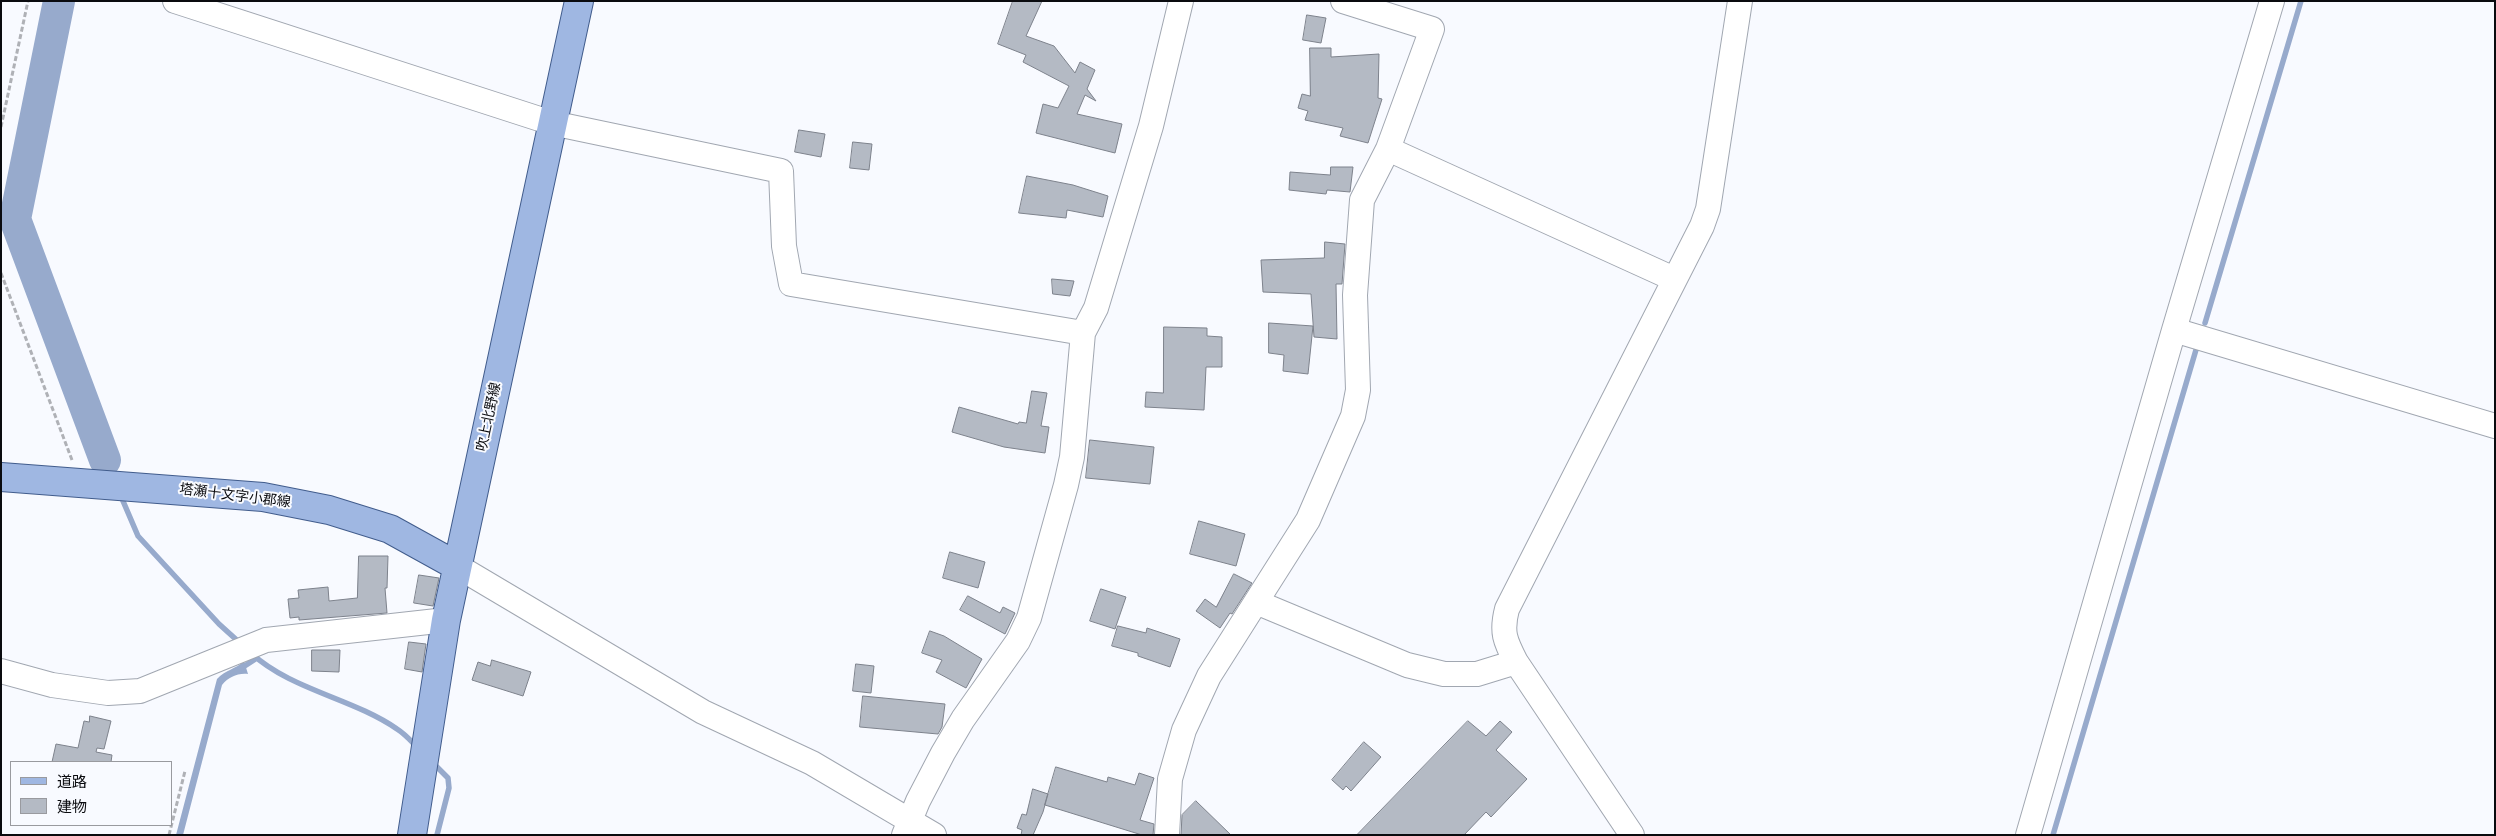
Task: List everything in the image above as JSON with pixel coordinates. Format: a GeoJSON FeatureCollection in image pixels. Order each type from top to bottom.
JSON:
{"type":"FeatureCollection","features":[{"type":"Feature","properties":{"kind":"main road","name":"吹上北野線"},"geometry":{"type":"LineString","coordinates":[[412,835],[446,620],[579,1]]}},
{"type":"Feature","properties":{"kind":"main road","name":"塔瀬十文字小郡線"},"geometry":{"type":"LineString","coordinates":[[1,477],[263,497],[329,510],[390,529],[457,566]]}},
{"type":"Feature","properties":{"kind":"street"},"geometry":{"type":"LineString","coordinates":[[175,1],[552,123],[781,171],[784,246],[791,284],[1083,333]]}},
{"type":"Feature","properties":{"kind":"street"},"geometry":{"type":"LineString","coordinates":[[907,827],[943,754],[963,719],[1018,640],[1029,618],[1072,457],[1083,333],[1096,308],[1151,126],[1181,1]]}},
{"type":"Feature","properties":{"kind":"street"},"geometry":{"type":"LineString","coordinates":[[1167,835],[1170,779],[1184,730],[1209,676],[1308,520],[1353,416],[1358,390],[1355,295],[1362,200],[1388,149],[1432,29],[1343,1]]}},
{"type":"Feature","properties":{"kind":"street"},"geometry":{"type":"LineString","coordinates":[[1632,835],[1516,662],[1506,644],[1503,626],[1507,609],[1702,226],[1708,209],[1740,1]]}},
{"type":"Feature","properties":{"kind":"street"},"geometry":{"type":"LineString","coordinates":[[2028,835],[2174,330],[2272,1]]}},
{"type":"Feature","properties":{"kind":"street"},"geometry":{"type":"LineString","coordinates":[[1388,149],[1674,279]]}},
{"type":"Feature","properties":{"kind":"street"},"geometry":{"type":"LineString","coordinates":[[2174,330],[2495,426]]}},
{"type":"Feature","properties":{"kind":"street"},"geometry":{"type":"LineString","coordinates":[[457,566],[703,712],[812,763],[907,827],[934,835]]}},
{"type":"Feature","properties":{"kind":"street"},"geometry":{"type":"LineString","coordinates":[[1256,602],[1407,665],[1444,674],[1477,674],[1516,662]]}},
{"type":"Feature","properties":{"kind":"street"},"geometry":{"type":"LineString","coordinates":[[1,671],[52,685],[108,693],[140,691],[266,640],[446,620]]}},
{"type":"Feature","properties":{"kind":"path"},"geometry":{"type":"LineString","coordinates":[[1,127],[28,1]]}},
{"type":"Feature","properties":{"kind":"path"},"geometry":{"type":"LineString","coordinates":[[1,274],[81,484]]}},
{"type":"Feature","properties":{"kind":"path"},"geometry":{"type":"LineString","coordinates":[[172,823],[185,771]]}},
{"type":"Feature","properties":{"kind":"water"},"geometry":{"type":"Polygon","coordinates":[[[244,661],[248,674],[233,676],[222,685],[183,835],[176,835],[217,679],[244,661]]]}},
{"type":"Feature","properties":{"kind":"building"},"geometry":{"type":"Polygon","coordinates":[[[1013,1],[1042,1],[1026,36],[1054,46],[1075,73],[1080,62],[1095,70],[1087,89],[1096,101],[1085,95],[1077,114],[1122,124],[1115,153],[1036,133],[1043,104],[1058,108],[1069,86],[1023,62],[1026,55],[998,44],[1013,1]]]}},
{"type":"Feature","properties":{"kind":"building"},"geometry":{"type":"Polygon","coordinates":[[[1307,15],[1326,18],[1321,43],[1303,40],[1307,15]]]}},
{"type":"Feature","properties":{"kind":"building"},"geometry":{"type":"Polygon","coordinates":[[[1310,48],[1331,48],[1331,57],[1379,54],[1378,98],[1382,99],[1368,143],[1340,136],[1343,128],[1305,120],[1308,111],[1298,108],[1302,94],[1310,96],[1310,48]]]}},
{"type":"Feature","properties":{"kind":"building"},"geometry":{"type":"Polygon","coordinates":[[[799,130],[825,134],[821,157],[795,152],[799,130]]]}},
{"type":"Feature","properties":{"kind":"building"},"geometry":{"type":"Polygon","coordinates":[[[853,142],[872,144],[869,170],[850,168],[853,142]]]}},
{"type":"Feature","properties":{"kind":"building"},"geometry":{"type":"Polygon","coordinates":[[[1331,167],[1353,167],[1350,192],[1327,190],[1326,194],[1289,190],[1290,172],[1330,175],[1331,167]]]}},
{"type":"Feature","properties":{"kind":"building"},"geometry":{"type":"Polygon","coordinates":[[[1027,176],[1073,185],[1108,196],[1103,217],[1067,210],[1066,218],[1019,213],[1027,176]]]}},
{"type":"Feature","properties":{"kind":"building"},"geometry":{"type":"Polygon","coordinates":[[[1325,242],[1345,244],[1342,284],[1336,284],[1337,339],[1314,337],[1311,294],[1263,292],[1261,260],[1324,258],[1325,242]]]}},
{"type":"Feature","properties":{"kind":"building"},"geometry":{"type":"Polygon","coordinates":[[[1052,279],[1074,281],[1070,296],[1053,294],[1052,279]]]}},
{"type":"Feature","properties":{"kind":"building"},"geometry":{"type":"Polygon","coordinates":[[[1269,323],[1313,326],[1308,374],[1283,371],[1284,355],[1269,353],[1269,323]]]}},
{"type":"Feature","properties":{"kind":"building"},"geometry":{"type":"Polygon","coordinates":[[[1164,327],[1207,328],[1207,336],[1222,337],[1222,367],[1206,367],[1204,410],[1145,407],[1146,392],[1163,393],[1164,327]]]}},
{"type":"Feature","properties":{"kind":"building"},"geometry":{"type":"Polygon","coordinates":[[[1032,391],[1047,393],[1041,426],[1049,427],[1045,453],[1004,447],[952,432],[959,407],[1018,424],[1019,422],[1026,423],[1032,391]]]}},
{"type":"Feature","properties":{"kind":"building"},"geometry":{"type":"Polygon","coordinates":[[[1090,440],[1154,447],[1150,484],[1086,478],[1090,440]]]}},
{"type":"Feature","properties":{"kind":"building"},"geometry":{"type":"Polygon","coordinates":[[[1199,521],[1245,534],[1236,566],[1190,554],[1199,521]]]}},
{"type":"Feature","properties":{"kind":"building"},"geometry":{"type":"Polygon","coordinates":[[[950,552],[985,562],[978,588],[943,578],[950,552]]]}},
{"type":"Feature","properties":{"kind":"building"},"geometry":{"type":"Polygon","coordinates":[[[359,556],[388,556],[387,588],[385,588],[387,613],[299,620],[299,617],[290,618],[288,599],[299,598],[298,590],[328,587],[329,601],[357,598],[359,556]]]}},
{"type":"Feature","properties":{"kind":"building"},"geometry":{"type":"Polygon","coordinates":[[[1234,574],[1252,583],[1232,614],[1230,613],[1220,628],[1196,611],[1205,599],[1216,607],[1234,574]]]}},
{"type":"Feature","properties":{"kind":"building"},"geometry":{"type":"Polygon","coordinates":[[[419,575],[439,578],[433,606],[414,603],[419,575]]]}},
{"type":"Feature","properties":{"kind":"building"},"geometry":{"type":"Polygon","coordinates":[[[1101,589],[1126,597],[1115,629],[1090,621],[1101,589]]]}},
{"type":"Feature","properties":{"kind":"building"},"geometry":{"type":"Polygon","coordinates":[[[968,596],[1000,613],[1003,607],[1015,613],[1005,634],[960,610],[968,596]]]}},
{"type":"Feature","properties":{"kind":"building"},"geometry":{"type":"Polygon","coordinates":[[[1118,626],[1146,633],[1147,628],[1180,639],[1170,667],[1138,656],[1138,653],[1112,646],[1118,626]]]}},
{"type":"Feature","properties":{"kind":"building"},"geometry":{"type":"Polygon","coordinates":[[[930,631],[944,636],[982,659],[966,688],[936,672],[942,660],[922,653],[930,631]]]}},
{"type":"Feature","properties":{"kind":"building"},"geometry":{"type":"Polygon","coordinates":[[[409,642],[426,644],[422,672],[405,669],[409,642]]]}},
{"type":"Feature","properties":{"kind":"building"},"geometry":{"type":"Polygon","coordinates":[[[312,650],[340,650],[339,672],[312,671],[312,650]]]}},
{"type":"Feature","properties":{"kind":"building"},"geometry":{"type":"Polygon","coordinates":[[[492,660],[531,672],[523,696],[472,680],[478,662],[490,666],[492,660]]]}},
{"type":"Feature","properties":{"kind":"building"},"geometry":{"type":"Polygon","coordinates":[[[856,664],[874,666],[871,693],[853,691],[856,664]]]}},
{"type":"Feature","properties":{"kind":"building"},"geometry":{"type":"Polygon","coordinates":[[[863,696],[945,704],[942,727],[938,734],[860,727],[863,696]]]}},
{"type":"Feature","properties":{"kind":"building"},"geometry":{"type":"Polygon","coordinates":[[[90,716],[111,721],[104,749],[97,748],[96,752],[112,755],[111,761],[52,761],[56,744],[78,748],[84,721],[89,722],[90,716]]]}},
{"type":"Feature","properties":{"kind":"building"},"geometry":{"type":"Polygon","coordinates":[[[1468,721],[1486,736],[1500,721],[1512,732],[1496,750],[1527,779],[1491,817],[1486,812],[1464,835],[1357,835],[1468,721]]]}},
{"type":"Feature","properties":{"kind":"building"},"geometry":{"type":"Polygon","coordinates":[[[1364,742],[1381,757],[1351,791],[1346,786],[1343,790],[1332,780],[1364,742]]]}},
{"type":"Feature","properties":{"kind":"building"},"geometry":{"type":"Polygon","coordinates":[[[1056,767],[1107,782],[1108,777],[1135,785],[1139,773],[1154,778],[1140,820],[1154,824],[1153,835],[1142,835],[1045,805],[1056,767]]]}},
{"type":"Feature","properties":{"kind":"building"},"geometry":{"type":"Polygon","coordinates":[[[1033,789],[1048,794],[1033,835],[1021,835],[1022,830],[1017,828],[1022,814],[1026,815],[1033,789]]]}},
{"type":"Feature","properties":{"kind":"building"},"geometry":{"type":"Polygon","coordinates":[[[1196,801],[1231,835],[1181,835],[1182,815],[1196,801]]]}},
{"type":"Feature","properties":{"kind":"waterway"},"geometry":{"type":"LineString","coordinates":[[59,1],[15,219],[105,460]]}},
{"type":"Feature","properties":{"kind":"waterway"},"geometry":{"type":"LineString","coordinates":[[2205,323],[2301,1]]}},
{"type":"Feature","properties":{"kind":"waterway"},"geometry":{"type":"LineString","coordinates":[[2053,835],[2198,343]]}},
{"type":"Feature","properties":{"kind":"waterway"},"geometry":{"type":"LineString","coordinates":[[105,460],[112,477]]}},
{"type":"Feature","properties":{"kind":"waterway"},"geometry":{"type":"LineString","coordinates":[[120,494],[138,536],[219,624],[240,643]]}},
{"type":"Feature","properties":{"kind":"waterway"},"geometry":{"type":"LineString","coordinates":[[251,653],[267,666],[284,676],[379,718],[400,731],[417,747]]}},
{"type":"Feature","properties":{"kind":"waterway"},"geometry":{"type":"LineString","coordinates":[[240,669],[257,658]]}},
{"type":"Feature","properties":{"kind":"waterway"},"geometry":{"type":"LineString","coordinates":[[433,763],[448,778],[449,788],[437,835]]}}]}
